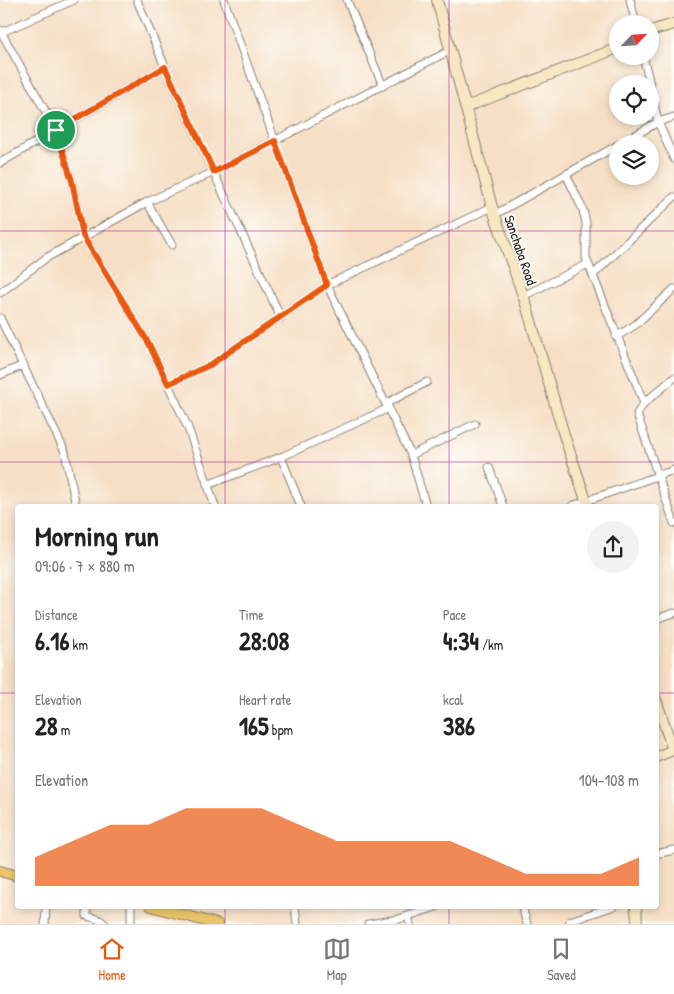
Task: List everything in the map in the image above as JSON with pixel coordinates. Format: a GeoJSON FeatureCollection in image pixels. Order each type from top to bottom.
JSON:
{"type":"FeatureCollection","features":[{"type":"Feature","properties":{"kind":"main road"},"geometry":{"type":"LineString","coordinates":[[0,872],[15,875]]}},
{"type":"Feature","properties":{"kind":"main road"},"geometry":{"type":"LineString","coordinates":[[162,909],[217,924]]}},
{"type":"Feature","properties":{"kind":"street"},"geometry":{"type":"LineString","coordinates":[[74,0],[0,32],[56,130],[72,181],[83,236],[148,342],[188,428],[215,504]]}},
{"type":"Feature","properties":{"kind":"street"},"geometry":{"type":"LineString","coordinates":[[137,0],[165,67],[281,318]]}},
{"type":"Feature","properties":{"kind":"street"},"geometry":{"type":"LineString","coordinates":[[224,0],[327,285],[388,405],[411,455],[425,504]]}},
{"type":"Feature","properties":{"kind":"street"},"geometry":{"type":"LineString","coordinates":[[347,0],[383,86]]}},
{"type":"Feature","properties":{"kind":"street","name":"Sanchaba Road"},"geometry":{"type":"LineString","coordinates":[[437,0],[493,211],[523,296],[564,435],[587,504]]}},
{"type":"Feature","properties":{"kind":"street"},"geometry":{"type":"LineString","coordinates":[[630,0],[634,15]]}},
{"type":"Feature","properties":{"kind":"street"},"geometry":{"type":"LineString","coordinates":[[659,28],[674,24]]}},
{"type":"Feature","properties":{"kind":"street"},"geometry":{"type":"LineString","coordinates":[[0,293],[46,258],[83,236],[147,202],[214,172],[451,50]]}},
{"type":"Feature","properties":{"kind":"street"},"geometry":{"type":"LineString","coordinates":[[466,107],[609,51]]}},
{"type":"Feature","properties":{"kind":"street"},"geometry":{"type":"LineString","coordinates":[[0,163],[165,67]]}},
{"type":"Feature","properties":{"kind":"street"},"geometry":{"type":"LineString","coordinates":[[659,122],[674,117]]}},
{"type":"Feature","properties":{"kind":"street"},"geometry":{"type":"LineString","coordinates":[[659,124],[674,159]]}},
{"type":"Feature","properties":{"kind":"street"},"geometry":{"type":"LineString","coordinates":[[634,135],[653,125]]}},
{"type":"Feature","properties":{"kind":"street"},"geometry":{"type":"LineString","coordinates":[[168,384],[210,365],[327,285],[493,211],[566,174],[609,149]]}},
{"type":"Feature","properties":{"kind":"street"},"geometry":{"type":"LineString","coordinates":[[566,174],[583,210],[586,223],[586,258],[588,264],[644,403]]}},
{"type":"Feature","properties":{"kind":"street"},"geometry":{"type":"LineString","coordinates":[[593,275],[674,197]]}},
{"type":"Feature","properties":{"kind":"street"},"geometry":{"type":"LineString","coordinates":[[147,202],[172,245]]}},
{"type":"Feature","properties":{"kind":"street"},"geometry":{"type":"LineString","coordinates":[[523,296],[588,264]]}},
{"type":"Feature","properties":{"kind":"street"},"geometry":{"type":"LineString","coordinates":[[616,337],[635,325],[674,289]]}},
{"type":"Feature","properties":{"kind":"street"},"geometry":{"type":"LineString","coordinates":[[0,318],[66,452],[76,504]]}},
{"type":"Feature","properties":{"kind":"street"},"geometry":{"type":"LineString","coordinates":[[0,375],[24,365]]}},
{"type":"Feature","properties":{"kind":"street"},"geometry":{"type":"LineString","coordinates":[[674,378],[644,403],[637,414],[674,523]]}},
{"type":"Feature","properties":{"kind":"street"},"geometry":{"type":"LineString","coordinates":[[207,484],[281,457],[388,405],[427,382]]}},
{"type":"Feature","properties":{"kind":"street"},"geometry":{"type":"LineString","coordinates":[[411,455],[475,424]]}},
{"type":"Feature","properties":{"kind":"street"},"geometry":{"type":"LineString","coordinates":[[281,457],[300,504]]}},
{"type":"Feature","properties":{"kind":"street"},"geometry":{"type":"LineString","coordinates":[[490,466],[502,504]]}},
{"type":"Feature","properties":{"kind":"street"},"geometry":{"type":"LineString","coordinates":[[587,504],[657,475],[674,470]]}},
{"type":"Feature","properties":{"kind":"street"},"geometry":{"type":"LineString","coordinates":[[659,618],[674,614]]}},
{"type":"Feature","properties":{"kind":"street"},"geometry":{"type":"LineString","coordinates":[[659,709],[673,750],[659,756]]}},
{"type":"Feature","properties":{"kind":"street"},"geometry":{"type":"LineString","coordinates":[[659,853],[674,850]]}},
{"type":"Feature","properties":{"kind":"street"},"geometry":{"type":"LineString","coordinates":[[45,924],[46,909]]}},
{"type":"Feature","properties":{"kind":"street"},"geometry":{"type":"LineString","coordinates":[[87,909],[87,916],[100,920],[105,924]]}},
{"type":"Feature","properties":{"kind":"street"},"geometry":{"type":"LineString","coordinates":[[131,909],[131,924]]}},
{"type":"Feature","properties":{"kind":"street"},"geometry":{"type":"LineString","coordinates":[[295,909],[297,924]]}},
{"type":"Feature","properties":{"kind":"street"},"geometry":{"type":"LineString","coordinates":[[368,924],[408,916],[430,909]]}},
{"type":"Feature","properties":{"kind":"street"},"geometry":{"type":"LineString","coordinates":[[523,909],[527,924]]}},
{"type":"Feature","properties":{"kind":"street"},"geometry":{"type":"LineString","coordinates":[[570,921],[605,909]]}},
{"type":"Feature","properties":{"kind":"street"},"geometry":{"type":"LineString","coordinates":[[636,909],[637,924]]}},
{"type":"Feature","properties":{"kind":"street"},"geometry":{"type":"LineString","coordinates":[[408,916],[410,924]]}},
{"type":"Feature","properties":{"kind":"route"},"geometry":{"type":"LineString","coordinates":[[165,67],[214,172],[275,141],[327,285],[210,365],[168,384],[148,342],[111,285],[83,236],[72,181],[56,130],[165,67]]}}]}
